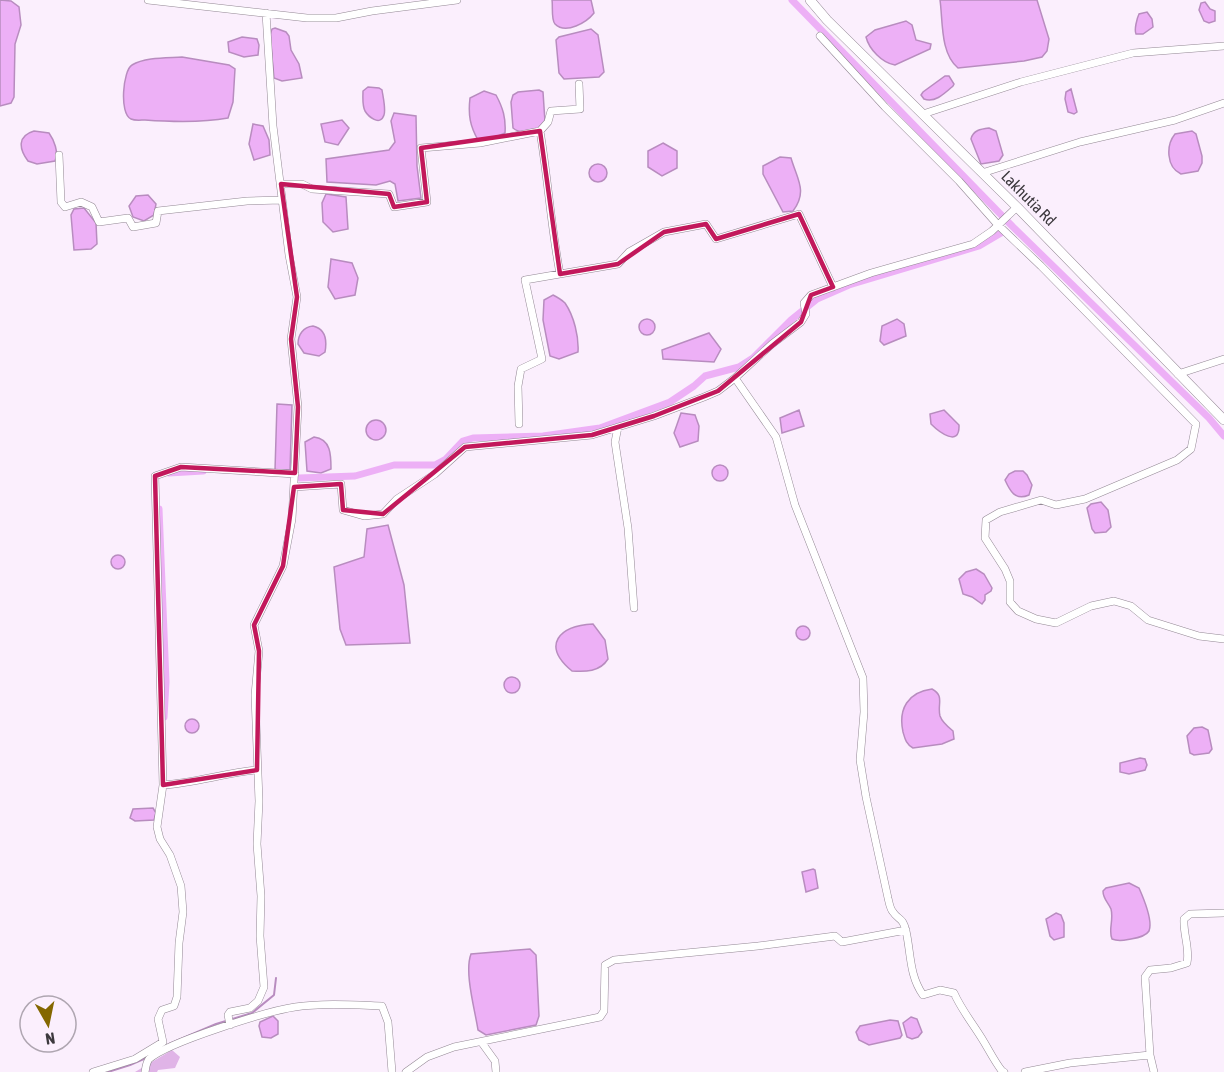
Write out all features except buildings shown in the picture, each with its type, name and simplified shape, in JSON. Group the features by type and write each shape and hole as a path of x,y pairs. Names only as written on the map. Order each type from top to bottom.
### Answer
{"street":[{"path":"148,0 307,18 336,18 457,0"},
{"name":"Lakhutia Rd","path":"810,0 827,20 1111,302 1224,420"},
{"path":"230,1025 228,1015 230,1012 250,1008 258,1001 264,987 257,844 255,695 259,651 254,625 283,566 292,519 298,406 291,339 297,297 289,255 273,126 266,13"},
{"path":"820,36 998,225 1196,424 1191,449 1178,460 1085,499 1056,505 1041,500 1000,512 986,520 985,538 1010,581 1010,602 1018,611 1036,619 1056,623 1091,606 1114,601 1131,606 1148,620 1199,636 1224,639"},
{"path":"923,114 1021,82 1133,53 1224,46"},
{"path":"280,184 302,184 312,189 389,194 394,207 427,202 421,148 480,143 540,131 548,122 551,111 580,109 579,84"},
{"path":"982,173 1080,142 1175,120 1224,103"},
{"path":"540,131 560,274"},
{"path":"59,155 61,202 65,207 81,202 92,207 99,222 128,218 133,227 156,223 158,211 247,201 282,200"},
{"path":"294,487 341,484 343,510 364,516 383,514 397,499 435,474 465,447 490,443 527,443 592,435 704,397 718,391 735,378 772,344 801,322 806,314 804,303 811,295 871,273 973,244 992,231 1017,207"},
{"path":"519,424 518,386 521,369 542,359 525,280 618,264 629,252 664,232 706,224 716,239 799,214 833,287"},
{"path":"1178,374 1224,359"},
{"path":"735,378 776,437 795,505 863,678 864,712 860,760 866,797 888,898 893,912 901,918 906,930 908,957 918,989 922,995 940,990 954,993 961,1009 1004,1072"},
{"path":"618,428 615,442 628,528 634,608"},
{"path":"93,1072 135,1059 163,1042 158,1019 162,1010 174,1006 177,997 178,943 183,912 181,886 157,827 163,785 155,476 181,467 295,474"},
{"path":"163,785 200,781 233,772 257,770"},
{"path":"1154,1072 1150,1055 1145,977 1150,970 1171,968 1187,963 1189,954 1184,919 1190,914 1224,914"},
{"path":"406,1072 427,1057 454,1047 600,1017 604,1011 606,964 614,960 835,936 842,942 906,930"},
{"path":"145,1072 150,1059 164,1050 230,1025 295,1007 382,1006 388,1022 392,1072"},
{"path":"482,1043 495,1061 496,1072"},
{"path":"1025,1072 1070,1063 1150,1055"}],"highlighted area":[{"path":"540,131 560,274 618,264 664,232 706,224 716,239 799,214 833,287 811,295 801,322 718,391 654,416 592,435 465,447 383,514 343,510 341,484 294,487 283,566 254,625 259,651 257,770 163,785 155,476 181,467 295,473 298,407 291,339 297,297 281,184 389,194 394,207 427,202 421,148"}],"shaded area":[{"path":"0,0 11,1 19,7 21,25 15,44 14,97 11,103 0,106"},
{"path":"552,0 591,0 594,13 576,26 560,27 553,19"},
{"path":"940,0 1037,0 1049,39 1047,51 1042,57 1024,61 958,68 952,62 945,45"},
{"path":"1205,2 1210,9 1215,11 1215,21 1209,23 1204,21 1199,10 1201,3"},
{"path":"1147,12 1152,19 1153,27 1143,34 1136,34 1139,14"},
{"path":"906,21 912,25 916,40 931,44 930,49 895,65 890,64 877,55 866,37 875,30"},
{"path":"272,29 286,32 289,36 291,50 299,64 302,78 282,81 274,78 270,35"},
{"path":"591,29 598,35 604,72 599,77 564,79 559,73 556,40 559,37"},
{"path":"242,37 257,39 258,55 244,57 229,52 228,42"},
{"path":"182,57 229,65 235,69 233,102 228,118 187,122 131,119 125,109 124,92 126,75 132,65 156,58"},
{"path":"945,76 949,76 953,86 936,99 924,99 921,95 923,92"},
{"path":"368,87 382,90 385,112 380,120 371,118 364,109 363,91"},
{"path":"1071,89 1077,112 1074,114 1068,112 1065,99 1066,92"},
{"path":"539,90 543,92 545,122 540,129 526,132 516,130 513,128 511,102 513,95 518,92"},
{"path":"484,91 496,95 502,109 505,133 491,139 478,140 470,120 470,98"},
{"path":"394,113 416,116 417,166 421,198 398,201 395,184 390,181 376,185 327,182 326,159 389,150 395,142 391,121"},
{"path":"342,120 349,128 338,145 325,142 321,124"},
{"path":"253,124 263,126 269,140 270,155 254,160 249,144"},
{"path":"989,128 996,131 1003,155 999,161 981,164 971,139 975,132"},
{"path":"34,131 49,133 55,146 55,161 37,164 28,161 21,148 21,143 28,133"},
{"path":"1192,131 1196,134 1202,163 1198,171 1181,174 1176,171 1170,161 1170,144 1175,134"},
{"path":"663,143 677,151 677,168 662,176 648,167 648,151"},
{"path":"780,157 791,158 800,185 800,197 793,211 783,212 763,174 763,166"},
{"path":"598,164 604,167 607,173 604,179 598,182 592,179 589,173 592,167"},
{"path":"326,194 346,197 348,229 333,232 323,222 322,203"},
{"path":"148,195 156,204 154,215 144,221 133,217 129,206 136,196"},
{"path":"84,208 96,223 97,244 91,249 74,250 71,215 74,209"},
{"path":"331,259 352,263 358,278 355,295 335,299 328,287"},
{"path":"553,295 564,302 568,308 578,340 578,352 559,359 550,356 543,320 544,300"},
{"path":"647,319 655,327 647,335 639,327"},
{"path":"897,319 904,324 906,336 884,345 880,341 882,326"},
{"path":"313,326 321,330 326,340 325,352 319,356 304,353 298,344 302,332"},
{"path":"709,333 721,349 714,362 663,359 662,350"},
{"path":"277,404 292,405 290,470 275,470"},
{"path":"799,410 804,426 782,433 780,418"},
{"path":"944,410 959,425 956,436 948,436 931,424 930,414"},
{"path":"681,413 695,415 699,426 698,441 680,447 674,433"},
{"path":"376,420 383,423 386,430 383,437 376,440 369,437 366,430 369,423"},
{"path":"314,437 320,438 327,444 330,453 331,469 321,473 307,471 305,442"},
{"path":"720,465 726,467 728,473 726,479 720,481 714,479 712,473 714,467"},
{"path":"1015,471 1023,471 1027,475 1032,485 1029,495 1017,496 1009,488 1005,480"},
{"path":"1101,502 1108,510 1111,527 1106,532 1095,533 1087,508 1091,504"},
{"path":"388,525 404,585 410,643 346,645 340,629 334,567 364,557 367,529"},
{"path":"118,555 123,557 125,562 123,567 118,569 113,567 111,562 113,557"},
{"path":"976,569 984,574 992,588 985,595 982,604 963,594 959,579 966,572"},
{"path":"593,624 605,640 608,659 597,669 572,671 557,653 558,638 571,629"},
{"path":"803,626 808,628 810,633 808,638 803,640 798,638 796,633 798,628"},
{"path":"512,677 520,685 512,693 504,685"},
{"path":"932,689 938,694 941,718 953,731 954,739 942,744 913,748 907,743 903,732 904,709 911,698"},
{"path":"189,719 195,719 199,726 195,733 189,733 185,729 185,723"},
{"path":"1202,727 1208,730 1212,749 1209,753 1194,755 1190,753 1187,736 1194,728"},
{"path":"1145,759 1147,765 1145,770 1129,774 1120,772 1120,763"},
{"path":"153,808 156,813 154,820 135,821 130,818 133,809"},
{"path":"813,869 818,888 806,892 802,872"},
{"path":"1129,883 1139,888 1141,892 1149,915 1150,927 1148,933 1136,938 1115,940 1111,936 1111,909 1103,891 1106,888"},
{"path":"1056,913 1061,915 1064,923 1064,937 1054,940 1050,936 1046,919"},
{"path":"530,949 536,955 539,1016 536,1025 486,1035 478,1030 469,981 471,954"},
{"path":"273,1016 278,1021 278,1034 271,1038 262,1037 260,1022"},
{"path":"911,1017 917,1019 922,1032 918,1037 912,1039 907,1037 903,1023"},
{"path":"890,1020 898,1021 902,1035 900,1038 869,1045 859,1040 856,1032 860,1026"},
{"path":"172,1050 180,1057 175,1068 157,1072 135,1072"}],"waterway":[{"path":"792,0 1013,227 1209,418 1224,436"},
{"path":"299,478 355,476 394,465 435,465 446,459 463,441 473,438 543,436 600,428 670,402 705,376 739,367 753,358 791,320 817,299 849,285 979,246 1001,233"},
{"path":"169,473 203,471"},
{"path":"159,509 166,682 164,717"},
{"path":"169,1044 216,1024 252,1013 274,995 276,978"},
{"path":"108,1072 146,1058"}]}
